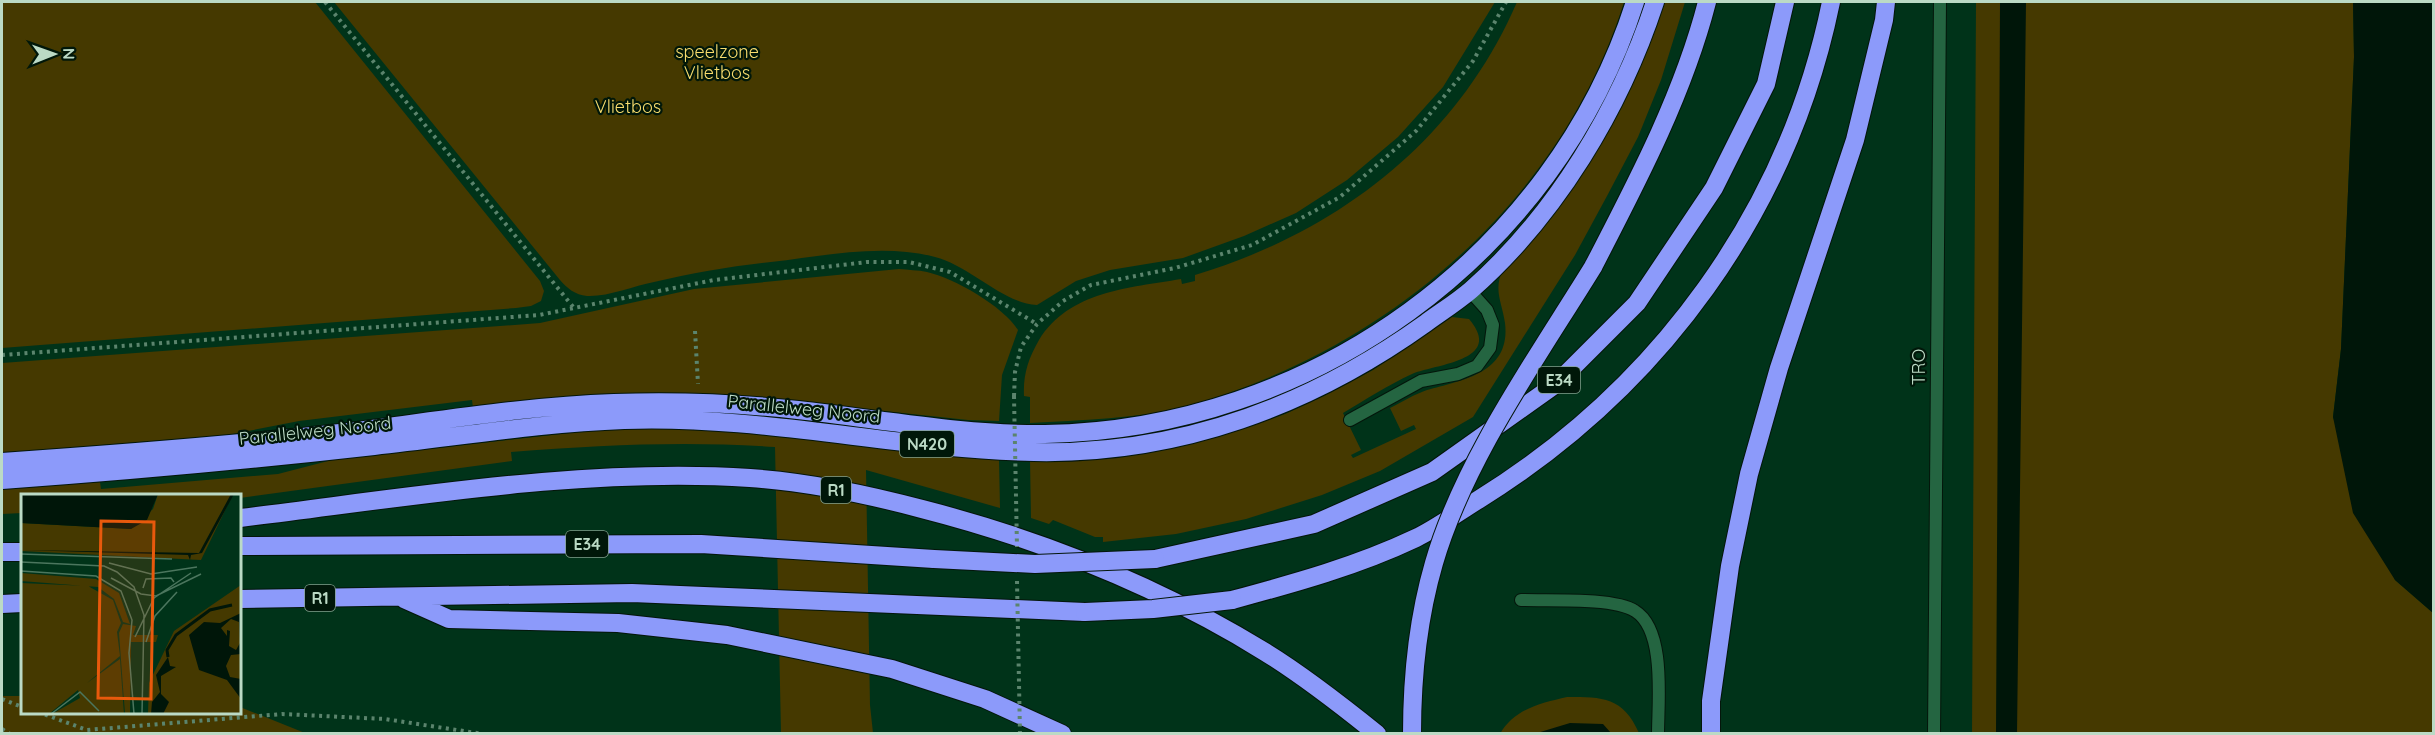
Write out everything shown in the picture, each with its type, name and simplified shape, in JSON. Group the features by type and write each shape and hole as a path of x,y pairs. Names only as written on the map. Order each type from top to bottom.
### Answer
{"highway":[{"name":"Parallelweg Noord","path":"2,462 285,439 513,411 612,403 695,402 774,408 970,431 1042,434 1098,432 1187,417 1256,394 1325,363 1383,330 1436,292 1476,259 1517,215 1563,153 1603,82 1635,2"},
{"name":"Parallelweg Noord","path":"2,480 158,468 623,420 720,421 971,449 1036,452 1077,451 1168,440 1227,426 1292,402 1382,354 1470,291 1517,243 1559,190 1599,130 1630,69 1654,2"},
{"path":"1412,734 1412,674 1434,563 1471,470 1593,267 1649,160 1698,38 1707,2"},
{"name":"E34","path":"242,546 701,544 1035,564 1155,559 1324,520 1432,472 1556,384 1637,303 1714,188 1766,84 1785,2"},
{"name":"E34","path":"400,597 633,592 1085,612 1153,609 1232,600 1323,576 1417,538 1529,469 1603,407 1679,324 1740,240 1787,148 1821,50 1831,2"},
{"path":"1711,734 1711,701 1730,566 1749,474 1779,368 1855,140 1884,20 1886,2"},
{"name":"R1","path":"242,518 505,487 594,480 706,476 751,478 818,486 977,523 1050,547 1128,579 1198,612 1268,653 1377,734"},
{"path":"2,552 21,552"},
{"path":"400,597 449,619 618,623 727,635 870,664 985,699 1062,734"},
{"name":"R1","path":"242,599 400,597"},
{"path":"2,604 21,603"}],"lane":[{"name":"TRO","path":"1934,734 1940,2"},
{"path":"1350,420 1421,381 1458,374 1477,366 1490,348 1493,325 1487,310 1470,291"},
{"path":"1521,600 1615,603 1635,610 1652,632 1658,663 1658,734"}],"path":[{"path":"325,2 574,308"},
{"path":"1014,396 1015,372 1021,347 1037,324 1063,301 1091,285 1175,268 1252,245 1340,197 1416,131 1473,61 1506,2"},
{"path":"2,355 527,316 681,285 867,262 909,262 950,272 1037,324"},
{"path":"695,331 698,389"},
{"path":"2,699 21,707"},
{"path":"43,714 87,730 282,714 385,719 483,734"},
{"path":"2,729 10,734"}],"green space":[{"path":"2,2 315,2 540,281 544,291 541,301 531,306 516,308 2,348"},
{"path":"334,2 1495,2 1443,87 1398,137 1347,180 1296,213 1244,236 1183,258 1110,270 1076,281 1037,305 1025,303 999,292 961,268 935,257 894,251 853,252 712,270 603,295 579,294 560,280"},
{"path":"1517,2 1624,2 1596,74 1558,141 1511,203 1457,258 1396,306 1331,348 1260,381 1187,406 1150,414 1030,423 1030,397 1024,396 1025,374 1029,361 1039,340 1067,311 1102,294 1121,289 1181,279 1182,284 1195,281 1195,275 1247,257 1297,234 1344,206 1387,174 1426,138 1461,97 1492,52"},
{"path":"1664,2 1685,2 1661,80 1638,137 1575,255 1473,417 1380,471 1322,495 1246,519 1176,534 1103,542 1103,537 1095,537 1053,520 1049,524 1031,518 1030,460 1101,459 1221,436 1285,414 1324,396 1373,370 1452,317 1469,319 1478,333 1479,344 1473,352 1450,363 1412,374 1343,413 1361,450 1351,455 1353,458 1416,429 1414,425 1401,431 1390,408 1422,392 1482,372 1500,353 1505,340 1505,323 1498,290 1503,269 1570,189 1600,146 1636,75"},
{"path":"1976,2 2353,2 2354,57 2341,349 2333,417 2395,580 2433,613 2433,733 1972,734"},
{"path":"899,269 927,272 950,280 977,294 1001,312 1018,330 1002,375 999,421 865,409 866,445 999,459 1000,508 866,470 870,705 873,733 781,733 775,447 708,444 643,445 511,452 512,461 242,498 242,494 21,494 21,513 2,514 2,489 100,482 101,489 278,474 332,460 587,431 654,428 775,431 774,399 699,394 624,395 473,408 472,400 299,421 228,435 2,453 2,363 540,323 694,289"},
{"path":"2,696 21,696 21,714 242,714 242,708 305,733 2,733"},
{"path":"1567,697 1601,699 1619,706 1633,721 1639,733 1500,734 1506,725 1529,708"}],"shaded area":[{"path":"2000,2 2026,2 2017,734 1996,733"},
{"path":"2353,2 2433,2 2433,613 2395,580 2353,513 2333,417 2341,349 2354,57"},
{"path":"1570,723 1603,724 1611,733 1537,733"}],"park label":[{"name":"speelzone Vlietbos","path":"717,62"},
{"name":"Vlietbos","path":"628,107"}]}
